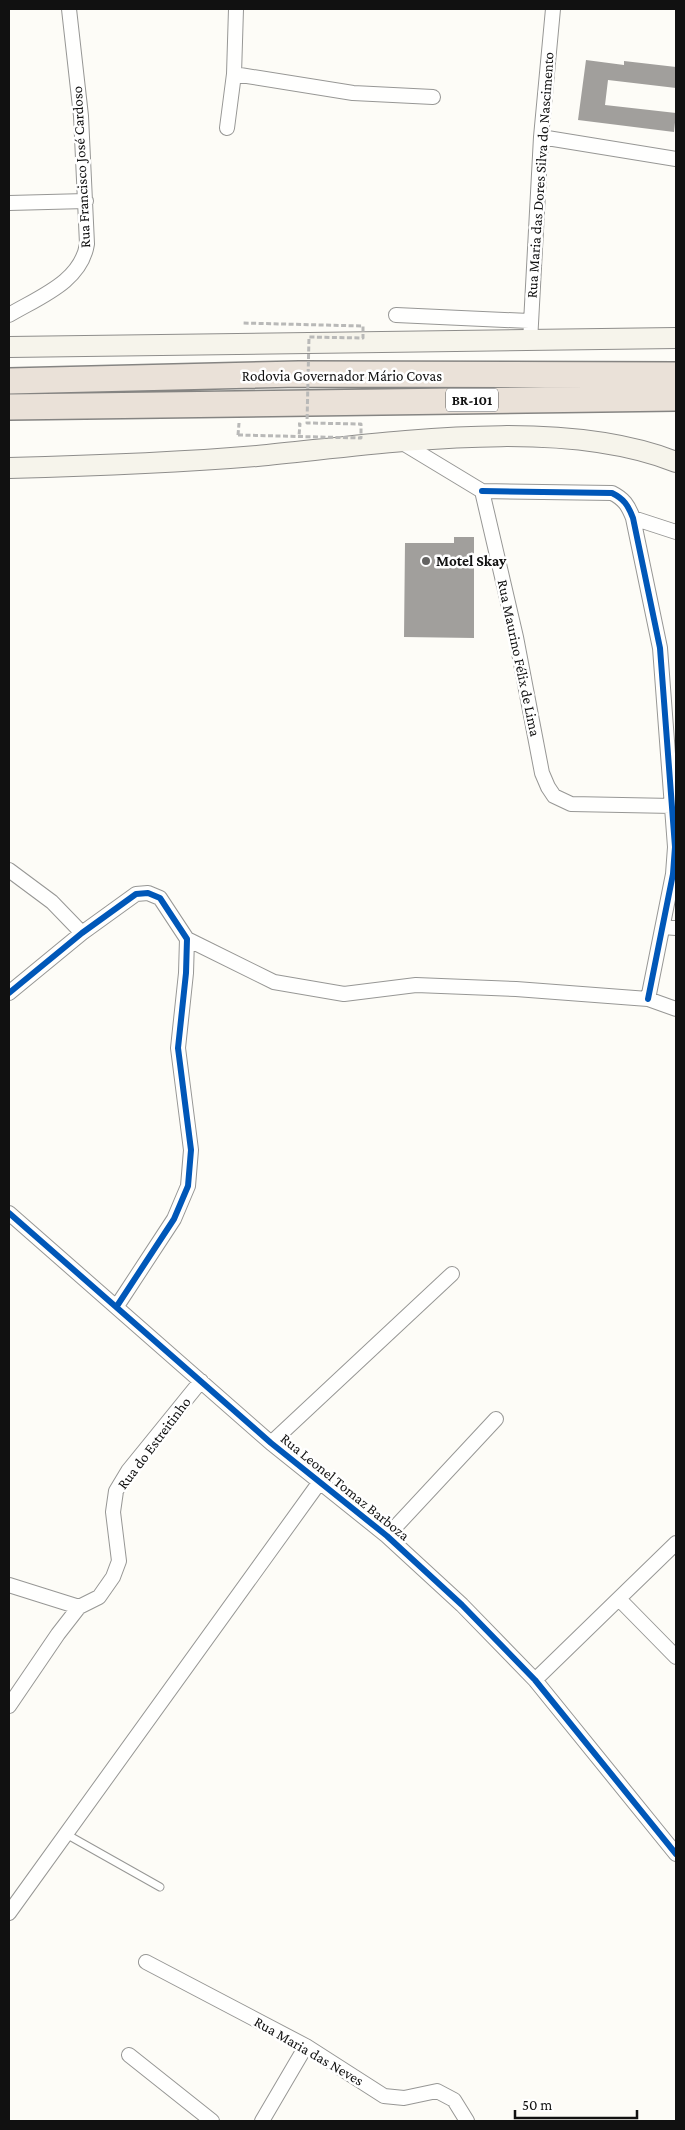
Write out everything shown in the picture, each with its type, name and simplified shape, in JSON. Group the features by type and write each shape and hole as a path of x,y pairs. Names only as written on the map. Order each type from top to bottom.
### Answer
{"highway":[{"name":"Rodovia Governador Mário Covas","path":"9,381 299,374 676,376"},
{"name":"Rodovia Governador Mário Covas","path":"9,407 676,398"},
{"path":"626,399 676,404"}],"main road":[{"path":"9,347 530,342 676,338"},
{"path":"9,468 154,463 401,442 503,437 554,438 635,449 676,462"}],"street":[{"name":"Rua Francisco José Cardoso","path":"9,315 67,280 78,270 85,258 87,244 86,201 81,116 69,9"},
{"path":"227,128 234,74 236,9"},
{"name":"Rua Maria das Dores Silva do Nascimento","path":"530,342 541,138 553,9"},
{"path":"234,74 353,93 433,97"},
{"path":"541,138 676,159"},
{"path":"9,202 86,201"},
{"path":"396,314 530,321"},
{"path":"401,442 482,491 612,493 621,498 628,506 660,648 675,847 670,928 648,999"},
{"name":"Rua Maurino Félix de Lima","path":"482,491 516,637 542,773 548,787 554,796 572,804 673,806"},
{"path":"632,518 676,532"},
{"path":"9,870 52,902 82,934"},
{"path":"9,993 82,934 136,894 142,893 155,895 160,898 187,939 274,982 344,994 416,985 516,989 648,999 676,1009"},
{"path":"116,1306 174,1219 188,1186 191,1150 178,1048 186,973 187,939"},
{"name":"Rua Leonel Tomaz Barboza","path":"9,1213 271,1443 386,1536 462,1605 535,1680 676,1854"},
{"path":"271,1443 452,1274"},
{"name":"Rua do Estreitinho","path":"9,1705 78,1607 103,1594 117,1569 119,1553 113,1512 116,1491 121,1481 201,1381"},
{"path":"386,1536 496,1420"},
{"path":"9,1913 319,1482"},
{"path":"535,1680 676,1543"},
{"path":"9,1585 78,1607"},
{"path":"619,1599 676,1657"},
{"name":"Rua Maria das Neves","path":"146,1962 306,2046 384,2096 404,2098 436,2091 454,2100 467,2121"},
{"path":"262,2121 306,2046"},
{"path":"129,2055 212,2121"}],"lane":[{"path":"66,1834 160,1887"}],"path":[{"path":"238,435 360,438 361,424 307,423 308,366 309,337 363,338 363,326 243,323"}],"building":[{"path":"586,60 624,65 624,61 676,67 676,88 608,80 605,105 676,113 674,132 578,120"},
{"path":"454,537 474,537 474,638 404,637 405,543 454,543"}],"cycle path":[{"path":"482,491 612,493 625,503 633,518 660,648 675,847 673,874 648,999"},
{"path":"9,993 82,933 136,894 148,893 160,898 187,939 186,973 178,1048 191,1150 188,1186 174,1219 117,1306"},
{"path":"9,1213 271,1443 387,1536 462,1605 535,1680 676,1854"}],"place":[{"name":"Motel Skay","path":"426,561"}]}
